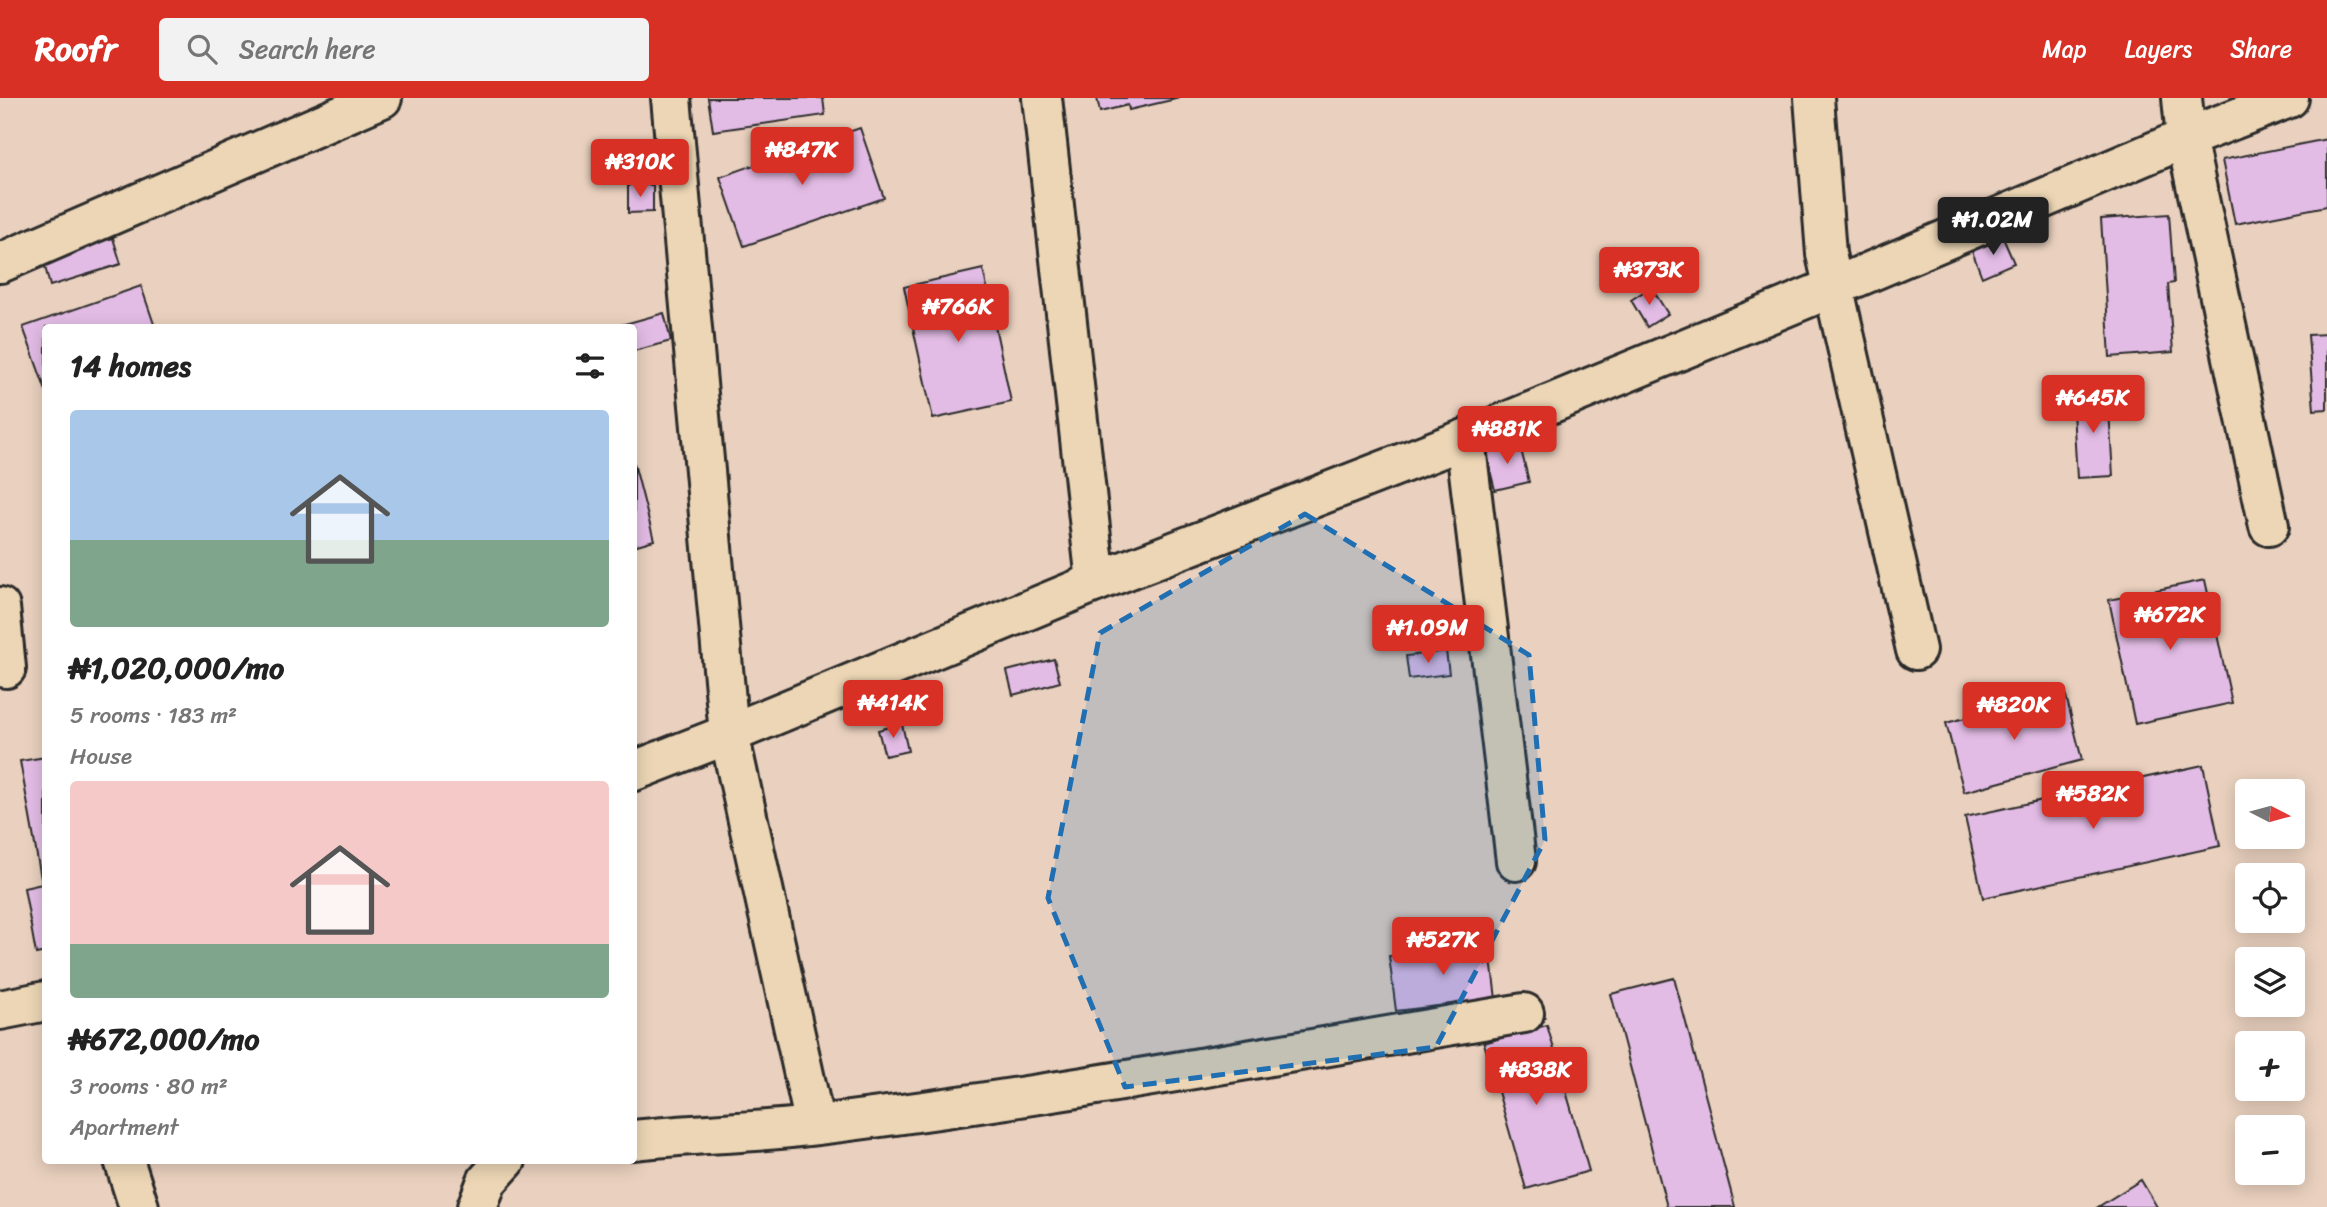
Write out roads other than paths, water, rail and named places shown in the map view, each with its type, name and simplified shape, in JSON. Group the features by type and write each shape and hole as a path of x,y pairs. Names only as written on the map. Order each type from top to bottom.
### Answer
{"street":[{"path":"0,263 382,98"},
{"path":"671,98 729,734 816,1125"},
{"path":"1042,98 1096,582"},
{"path":"1814,98 1826,254 1916,650"},
{"path":"2182,98 2186,138 2269,526"},
{"path":"637,770 1096,582 1465,439 1834,288 2186,138 2289,98"},
{"path":"1465,439 1516,861"},
{"path":"0,607 6,668"},
{"path":"0,1010 42,1002"},
{"path":"637,1140 816,1125 1103,1083 1524,1013"},
{"path":"125,1164 139,1207"},
{"path":"477,1207 487,1181 500,1164"}]}
